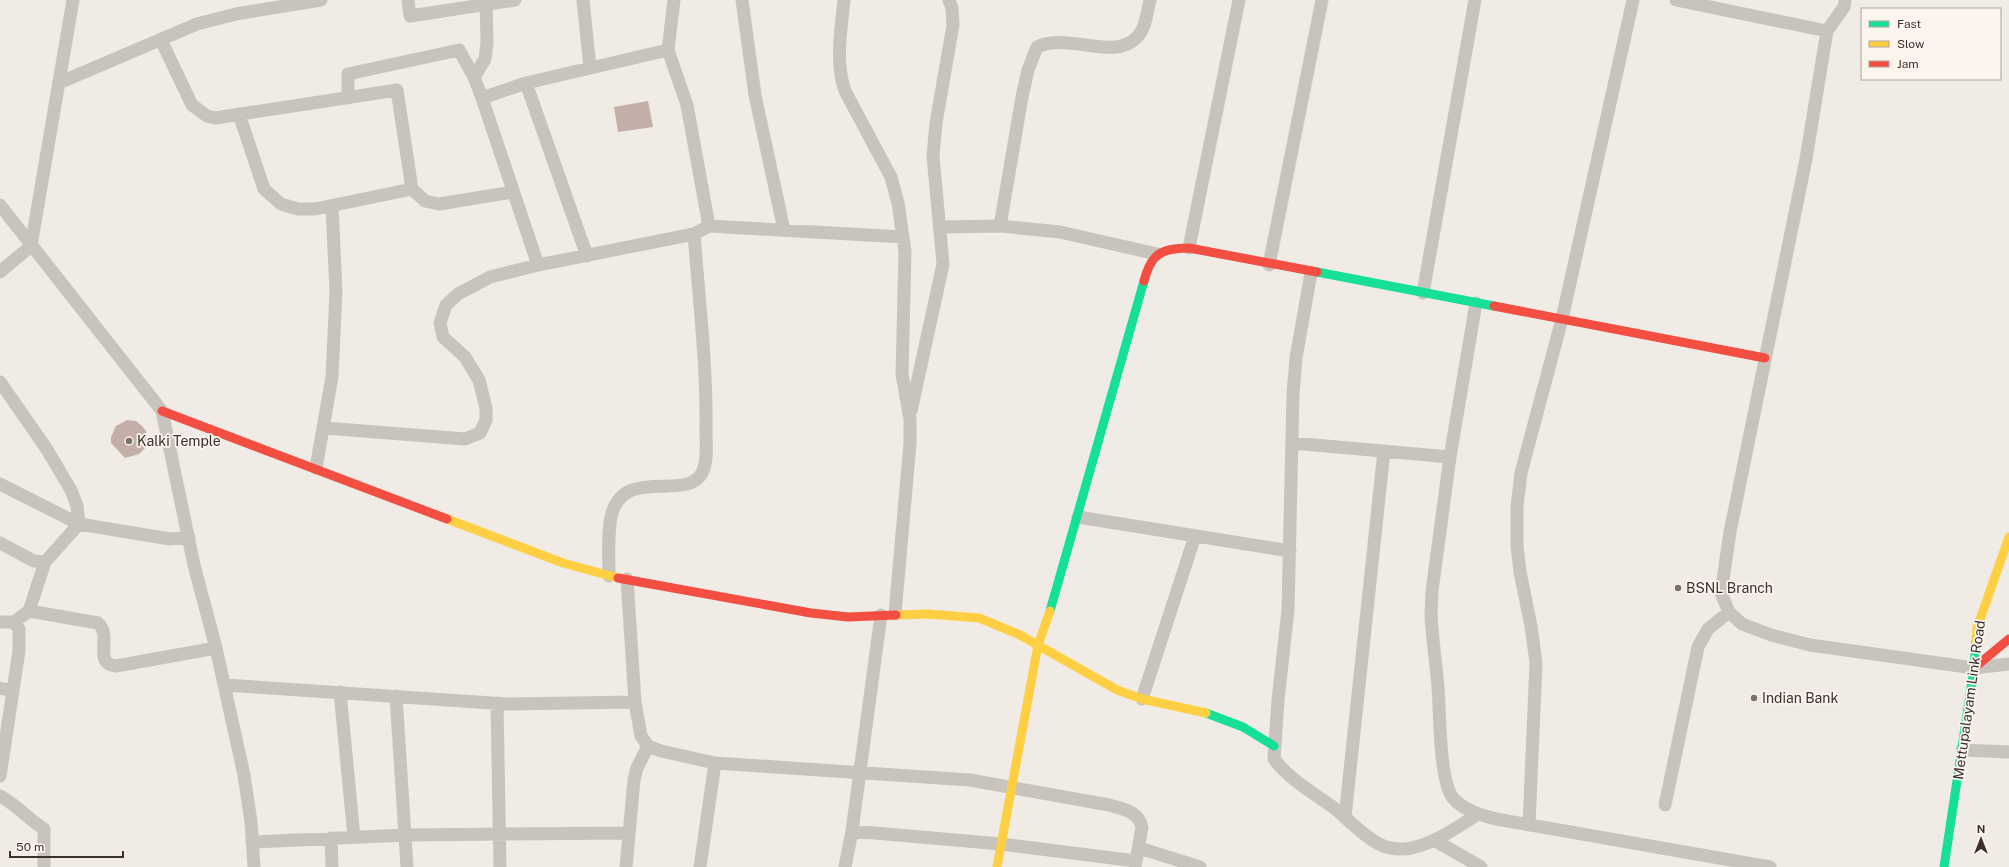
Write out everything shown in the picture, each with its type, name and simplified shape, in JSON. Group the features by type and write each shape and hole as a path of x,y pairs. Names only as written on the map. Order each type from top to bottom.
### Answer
{"street":[{"path":"0,272 31,246 61,82 73,0"},
{"path":"61,82 197,24 236,14 321,0"},
{"path":"408,0 410,16 487,2 515,0"},
{"path":"583,0 590,68"},
{"path":"674,0 668,50 687,105 709,226"},
{"path":"742,0 754,95 784,230"},
{"path":"844,0 839,60 841,80 845,91 891,177 898,203 903,237 905,266 902,374 910,419 910,443 895,614"},
{"path":"910,419 932,315 940,286 943,264 941,227 934,183 933,156 936,123 953,25 952,8 949,0"},
{"path":"1000,226 1022,97 1028,70 1037,47 1047,42 1058,41 1103,48 1119,47 1128,44 1137,37 1143,27 1150,0"},
{"path":"1189,248 1240,0"},
{"path":"1269,265 1322,0"},
{"path":"1423,293 1474,0"},
{"path":"1529,825 1536,664 1531,626 1519,566 1517,546 1517,506 1521,473 1562,319 1633,0"},
{"path":"1680,0 1827,31"},
{"path":"1845,0 1844,7 1827,31 1806,159 1727,550 1721,593 1729,612 1742,624 1771,635 1810,645 1974,668 2009,664"},
{"path":"474,78 484,59 487,43 487,2"},
{"path":"160,40 192,105 207,116 215,118 397,90 412,188 425,200 439,204 513,192"},
{"path":"348,98 348,74 459,50 474,78 482,98 538,265"},
{"path":"482,98 526,84 668,50"},
{"path":"526,84 587,256"},
{"path":"238,114 264,189 271,197 281,204 298,209 315,209 412,188"},
{"path":"0,205 162,411 194,565 225,685 244,776 254,867"},
{"path":"316,468 325,428 332,377 336,291 332,206"},
{"path":"325,428 465,439 480,433 486,420 486,408 479,380 465,357 443,337 440,323 446,305 458,294 490,278 538,265 694,234 709,226 903,237"},
{"path":"941,227 1000,226 1060,232 1156,254"},
{"path":"609,576 612,513 622,495 637,487 680,485 696,480 702,472 706,455 706,399 694,234"},
{"path":"997,867 1038,645 1056,595 1148,266 1156,254 1170,248 1189,248 1269,265 1765,358"},
{"path":"1311,273 1296,358 1293,394 1288,610 1274,746 1274,759 1281,768 1370,838 1387,847 1403,848 1423,844 1457,828 1478,814"},
{"path":"1476,303 1450,457 1432,591 1432,631 1443,762 1448,788 1452,797 1463,806 1478,814 1529,825 1770,867"},
{"path":"0,382 46,448 67,483 77,506 79,524 45,562 29,611 14,622 0,622"},
{"path":"162,411 316,468 563,563 609,576 811,613 848,617 895,614 954,615 979,618 1020,635 1117,690 1142,699 1205,713 1243,727 1274,746"},
{"path":"1292,443 1450,457"},
{"path":"1345,817 1384,451"},
{"path":"0,484 79,524 170,539 189,537"},
{"path":"1078,517 1290,551"},
{"path":"1142,699 1195,536"},
{"name":"Mettupalayam Link Road","path":"1944,867 1974,668 1977,628 2009,537"},
{"path":"0,543 34,561 45,562"},
{"path":"627,580 635,702 640,736 648,746 661,751 715,763 860,774 970,780 1091,800 1129,811 1136,815 1140,820 1142,827 1135,864 1001,844 852,831"},
{"path":"29,611 98,623 105,632 104,656 105,661 110,665 116,666 216,648"},
{"path":"1665,805 1698,647 1708,629 1729,612"},
{"path":"845,867 852,831 881,615"},
{"path":"0,776 20,636 19,629 14,622"},
{"path":"1974,668 2009,639"},
{"path":"225,685 497,703 635,702"},
{"path":"0,688 13,691"},
{"path":"340,692 354,837"},
{"path":"396,696 407,867"},
{"path":"497,703 500,867"},
{"path":"626,867 634,780 637,768 648,746"},
{"path":"1962,750 2009,752"},
{"path":"700,867 715,763"},
{"path":"0,796 16,805 30,820 44,829 44,867"},
{"path":"252,842 405,835 628,833"},
{"path":"331,838 332,867"},
{"path":"1434,840 1480,867"},
{"path":"1139,848 1200,867"}],"building":[{"path":"648,101 653,127 618,132 614,107"},
{"name":"Kalki Temple","path":"127,420 136,421 142,426 146,431 148,445 139,454 125,458 111,443 111,437 116,426"}],"traffic: fast":[{"path":"1317,272 1494,306"},
{"path":"1050,611 1144,281"},
{"path":"1944,867 1974,668 1976,641"},
{"path":"1206,713 1243,727 1274,746"}],"traffic: slow":[{"path":"447,519 563,563 618,578"},
{"path":"1976,641 1977,628 2009,537"},
{"path":"997,867 1038,645 1050,611"},
{"path":"896,615 928,614 979,618 1020,635 1117,690 1142,699 1206,713"}],"traffic: jam":[{"path":"1144,281 1150,264 1159,254 1164,251 1179,248 1189,248 1317,272"},
{"path":"1494,306 1765,358"},
{"path":"162,411 447,519"},
{"path":"618,578 811,613 848,617 896,615"},
{"path":"1974,668 2009,639"}],"place":[{"name":"Kalki Temple","path":"129,441"},
{"name":"BSNL Branch","path":"1678,588"},
{"name":"Indian Bank","path":"1754,698"}]}
